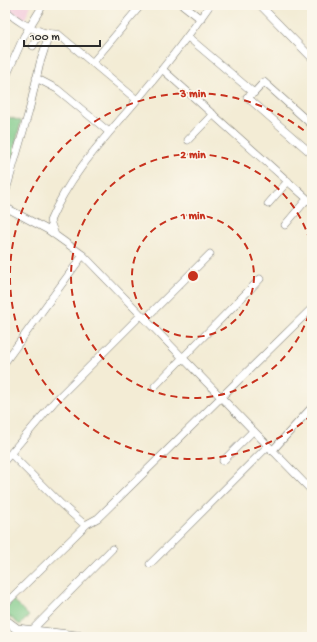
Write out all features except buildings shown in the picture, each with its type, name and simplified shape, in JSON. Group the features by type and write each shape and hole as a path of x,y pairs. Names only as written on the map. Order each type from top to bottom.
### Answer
{"main road":[{"path":"5,620 17,629 28,634 85,637"}],"street":[{"path":"5,79 24,36 31,27 43,5"},
{"path":"93,62 141,5"},
{"path":"183,5 200,19"},
{"path":"55,235 50,221 60,198 88,156 137,100 188,37 210,5"},
{"path":"260,5 312,58"},
{"path":"5,9 10,15 31,27 49,35 58,34 137,100"},
{"path":"33,46 40,31"},
{"path":"5,194 49,35"},
{"path":"188,37 254,93"},
{"path":"162,69 310,201 285,225"},
{"path":"36,78 57,89 109,132"},
{"path":"312,125 264,82 254,93 247,97 312,154"},
{"path":"188,140 213,114"},
{"path":"268,204 288,181"},
{"path":"5,207 55,235 83,255 312,491"},
{"path":"5,460 55,401 210,254"},
{"path":"5,362 83,255"},
{"path":"155,386 260,279"},
{"path":"5,604 85,525 98,518 312,308"},
{"path":"150,564 312,407"},
{"path":"223,461 253,431"},
{"path":"11,454 61,504 85,525"},
{"path":"28,634 112,549"}],"shaded area":[{"path":"6,5 31,5 25,19 11,12"}],"green space":[{"path":"5,116 21,121 6,185 5,139 7,133 5,131"},
{"path":"13,600 29,616 20,625 5,613 5,608"}]}
